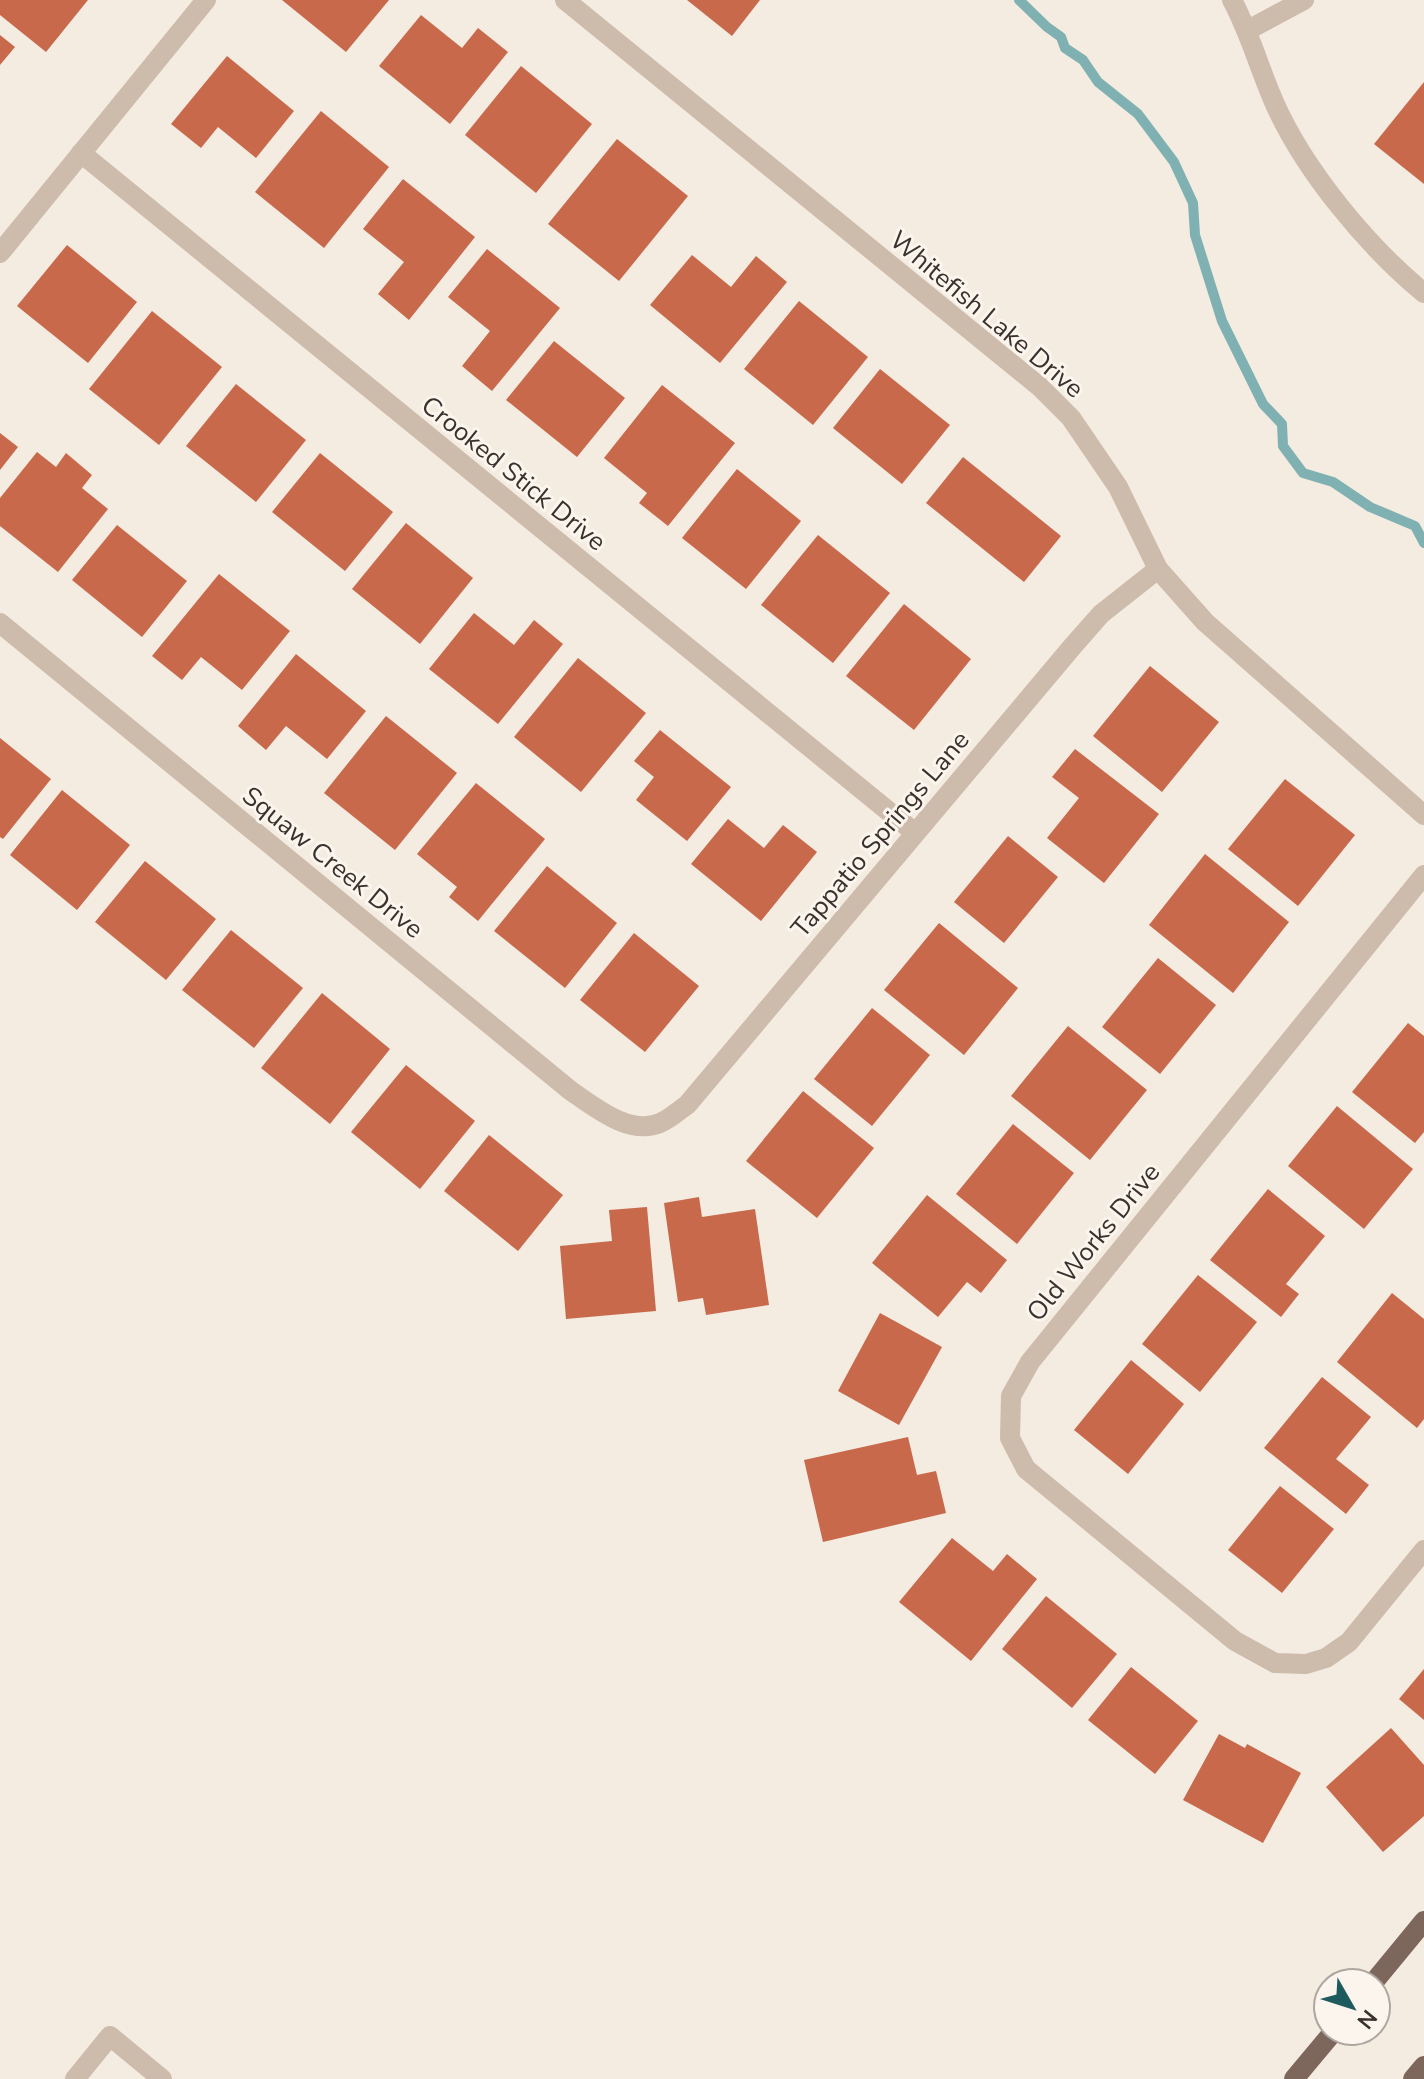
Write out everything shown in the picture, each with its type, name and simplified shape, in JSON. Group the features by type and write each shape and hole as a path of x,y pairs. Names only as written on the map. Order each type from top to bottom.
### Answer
{"main road":[{"path":"1386,1967 1424,1921"},
{"path":"1294,2079 1321,2047"},
{"path":"1413,2079 1424,2066"}],"street":[{"path":"0,253 206,0"},
{"name":"Whitefish Lake Drive","path":"565,0 1040,387 1071,418 1118,487 1158,569 1205,622 1424,815"},
{"path":"1232,0 1248,30 1275,103 1321,183 1402,275 1424,293"},
{"path":"1248,30 1304,0"},
{"name":"Crooked Stick Drive","path":"81,153 914,832"},
{"name":"Tappatio Springs Lane","path":"641,1127 664,1122 687,1105 914,832 1101,614 1158,569"},
{"name":"Squaw Creek Drive","path":"0,623 571,1091 612,1119 641,1127"},
{"name":"Old Works Drive","path":"1424,875 1030,1362 1011,1396 1010,1438 1026,1469 1235,1641 1275,1663 1306,1664 1326,1658 1349,1642 1424,1550"},
{"path":"75,2079 110,2036 162,2079"}],"building":[{"path":"0,0 88,0 46,52 0,15"},
{"path":"282,0 389,0 346,52"},
{"path":"687,0 760,0 732,36"},
{"path":"421,15 462,48 478,28 508,52 450,124 379,66"},
{"path":"0,35 15,47 0,65"},
{"path":"227,56 294,111 256,158 218,127 201,148 171,124"},
{"path":"521,66 592,124 536,193 465,135"},
{"path":"1424,82 1424,184 1374,144"},
{"path":"321,111 389,167 324,248 255,192"},
{"path":"617,139 688,196 619,281 548,224"},
{"path":"403,179 475,237 409,320 378,294 404,262 363,229"},
{"path":"67,245 137,302 88,363 17,306"},
{"path":"487,249 560,308 492,391 462,366 490,331 448,297"},
{"path":"692,255 731,287 756,256 787,282 720,363 650,305"},
{"path":"799,301 868,357 813,425 744,369"},
{"path":"152,311 222,367 159,445 89,389"},
{"path":"554,341 625,398 577,457 506,400"},
{"path":"880,369 950,425 902,484 833,428"},
{"path":"236,384 306,440 256,502 186,446"},
{"path":"662,385 735,443 668,526 639,503 647,493 604,458"},
{"path":"0,433 18,447 0,470"},
{"path":"37,452 56,467 66,453 92,475 82,488 108,509 58,572 0,526 0,498"},
{"path":"320,453 393,512 345,571 272,512"},
{"path":"963,457 1061,536 1024,582 926,503"},
{"path":"737,469 801,521 746,589 682,538"},
{"path":"406,523 473,578 420,644 352,589"},
{"path":"117,525 187,581 142,637 72,580"},
{"path":"818,535 890,593 833,663 761,605"},
{"path":"219,574 290,631 242,690 201,657 182,680 152,656"},
{"path":"904,604 971,659 914,730 846,676"},
{"path":"474,613 514,645 534,620 563,644 498,724 429,669"},
{"path":"296,654 366,711 327,759 286,726 266,750 238,726"},
{"path":"578,658 646,713 581,792 514,737"},
{"path":"1150,666 1219,722 1162,792 1093,736"},
{"path":"386,716 457,773 395,850 324,793"},
{"path":"660,730 731,787 687,841 636,800 654,777 634,761"},
{"path":"0,738 51,779 3,839 0,837"},
{"path":"1075,749 1159,814 1104,883 1047,838 1079,798 1052,777"},
{"path":"1285,779 1355,835 1298,906 1228,849"},
{"path":"476,783 545,839 478,921 449,897 457,887 417,854"},
{"path":"62,790 130,845 77,910 10,855"},
{"path":"728,819 764,848 783,825 817,852 761,921 691,864"},
{"path":"1008,836 1058,877 1004,943 954,902"},
{"path":"1205,854 1289,922 1233,993 1149,925"},
{"path":"145,861 216,919 166,980 95,922"},
{"path":"547,866 617,923 565,988 494,931"},
{"path":"939,923 1018,988 964,1055 884,990"},
{"path":"231,930 303,988 254,1048 182,990"},
{"path":"634,933 699,986 645,1052 580,1000"},
{"path":"1158,958 1216,1005 1160,1074 1102,1027"},
{"path":"322,993 390,1049 330,1124 261,1068"},
{"path":"872,1008 930,1055 872,1126 814,1079"},
{"path":"1408,1023 1424,1036 1424,1132 1415,1143 1352,1092"},
{"path":"1068,1026 1147,1090 1090,1160 1011,1096"},
{"path":"406,1065 475,1121 420,1189 351,1132"},
{"path":"803,1091 874,1148 817,1218 746,1161"},
{"path":"1337,1106 1413,1169 1364,1229 1288,1166"},
{"path":"1013,1124 1074,1173 1017,1244 956,1194"},
{"path":"489,1135 563,1195 518,1251 444,1191"},
{"path":"1268,1189 1325,1236 1286,1284 1299,1294 1281,1317 1210,1260"},
{"path":"927,1195 1007,1260 981,1293 967,1282 938,1317 872,1263"},
{"path":"699,1197 702,1217 755,1209 769,1305 706,1315 703,1298 678,1302 664,1203"},
{"path":"647,1207 656,1311 566,1319 560,1246 612,1241 609,1210"},
{"path":"1198,1275 1257,1322 1200,1392 1142,1344"},
{"path":"1392,1293 1424,1319 1424,1419 1417,1428 1337,1362"},
{"path":"880,1313 942,1347 899,1425 838,1391"},
{"path":"1131,1360 1184,1404 1128,1474 1074,1430"},
{"path":"1322,1377 1371,1417 1336,1459 1369,1485 1346,1514 1264,1448"},
{"path":"908,1437 917,1475 936,1471 946,1513 823,1542 804,1460"},
{"path":"1280,1486 1334,1529 1282,1593 1228,1550"},
{"path":"952,1538 993,1571 1007,1554 1037,1579 971,1661 899,1602"},
{"path":"1046,1596 1117,1654 1072,1708 1002,1649"},
{"path":"1131,1667 1198,1721 1155,1774 1088,1720"},
{"path":"1424,1669 1424,1720 1399,1699"},
{"path":"1391,1728 1424,1765 1424,1816 1383,1852 1326,1787"},
{"path":"1219,1734 1245,1748 1247,1744 1301,1773 1263,1843 1183,1800"}],"waterway":[{"path":"1019,0 1061,37 1065,48 1083,60 1098,82 1138,114 1174,162 1193,203 1195,235 1222,321 1263,404 1282,424 1283,446 1303,473 1333,482 1370,507 1415,526 1424,543"}]}
